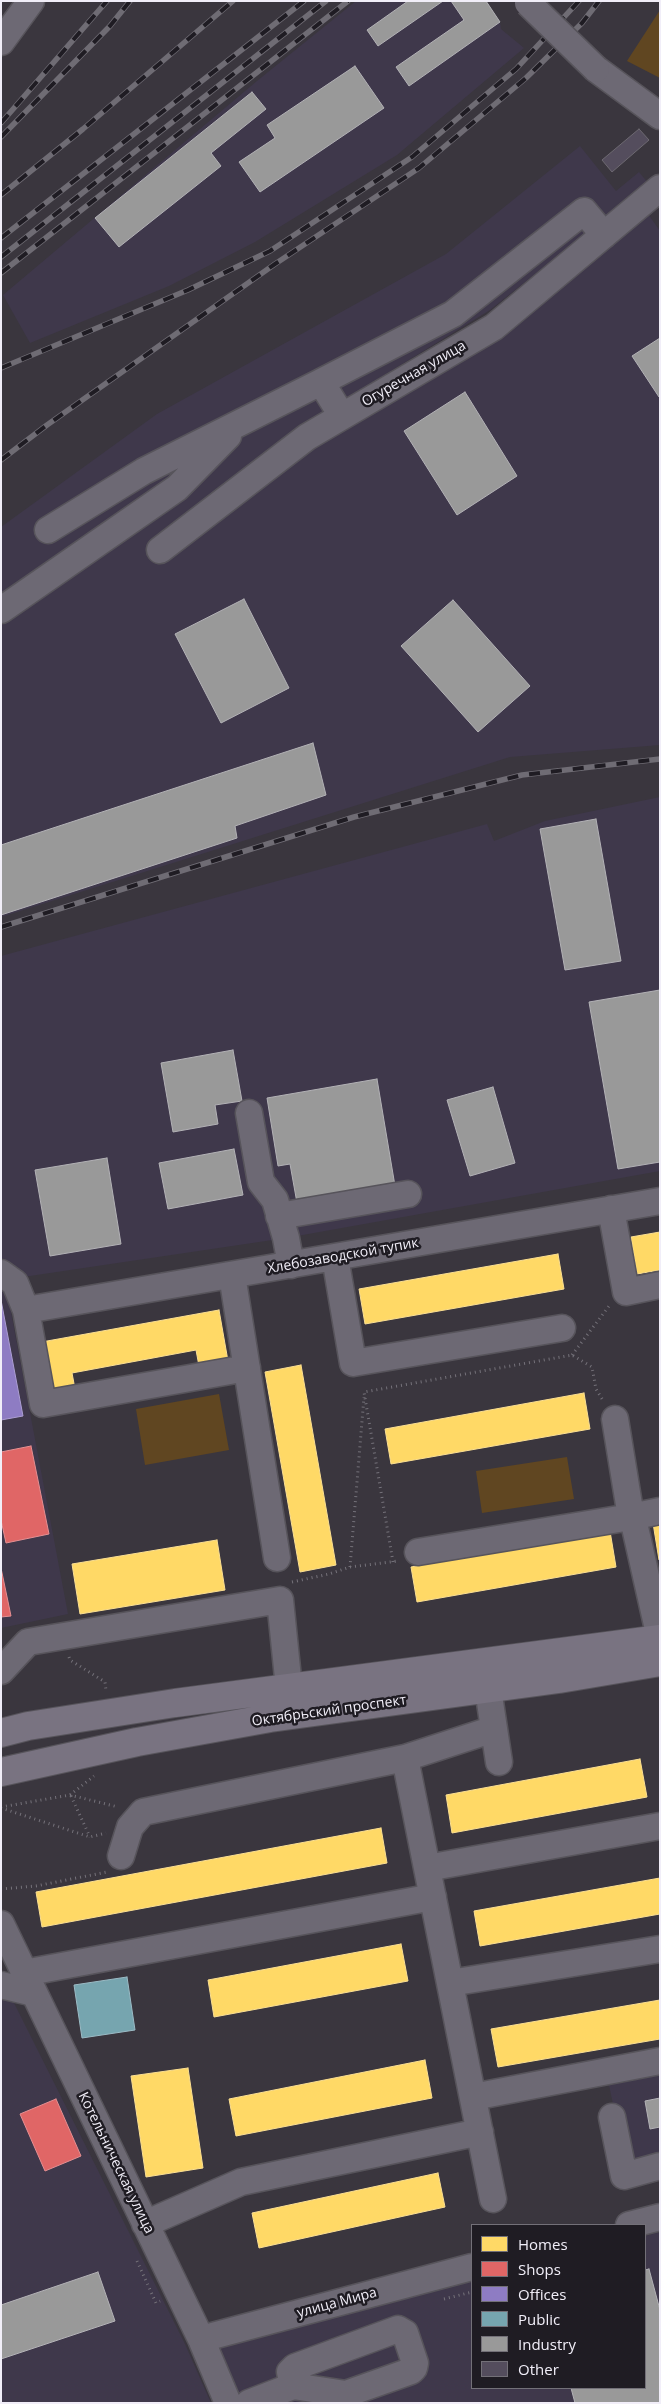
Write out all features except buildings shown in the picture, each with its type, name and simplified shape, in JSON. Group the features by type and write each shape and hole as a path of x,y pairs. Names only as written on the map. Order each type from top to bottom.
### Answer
{"main road":[{"name":"Октябрьский проспект","path":"1,1733 28,1726 289,1688 660,1638"},
{"name":"Октябрьский проспект","path":"1,1772 137,1742 270,1718 488,1689 660,1662"}],"street":[{"path":"1,42 31,1"},
{"path":"527,2 596,70 657,106"},
{"name":"Огуречная улица","path":"160,550 307,437 494,327 660,188"},
{"path":"48,530 144,471 454,314 584,211 604,235"},
{"path":"321,382 342,416"},
{"path":"1,610 176,488 242,421"},
{"path":"249,1113 261,1182 274,1200 291,1265"},
{"path":"279,1216 408,1194"},
{"name":"Хлебозаводской тупик","path":"26,1310 660,1201"},
{"path":"611,1209 626,1292 660,1285"},
{"path":"335,1257 353,1363 562,1328"},
{"path":"1,1273 15,1283 26,1310 43,1404 247,1368"},
{"path":"232,1275 277,1558"},
{"path":"614,1419 631,1517 634,1523 660,1638"},
{"path":"410,1556 660,1511"},
{"path":"1,1671 28,1642 280,1600 289,1688"},
{"path":"488,1689 499,1762"},
{"path":"121,1856 136,1820 406,1758 494,1729"},
{"path":"406,1758 493,2199"},
{"path":"428,1868 660,1826"},
{"path":"1,1985 29,1983 433,1897"},
{"name":"Котельническая улица","path":"1,1924 203,2344 228,2403"},
{"path":"450,1983 660,1948"},
{"path":"473,2097 660,2061"},
{"path":"612,2117 624,2176 646,2167"},
{"path":"145,2224 241,2182 480,2132"},
{"path":"632,2224 660,2217"},
{"name":"улица Мира","path":"203,2344 471,2267"},
{"path":"249,2403 293,2386"}],"path":[{"path":"572,1356 625,1284"},
{"path":"364,1392 572,1356 592,1367 596,1389 614,1419"},
{"path":"364,1392 393,1562"},
{"path":"350,1567 364,1392"},
{"path":"291,1582 330,1574 350,1567 393,1562 410,1556"},
{"path":"70,1660 105,1682 107,1697"},
{"path":"1,1807 70,1795 99,1772"},
{"path":"70,1795 136,1820"},
{"path":"70,1795 90,1837"},
{"path":"1,1807 90,1837 136,1820"},
{"path":"1,1889 36,1886 118,1870 121,1856"}],"shaded area":[{"path":"356,1 486,1 500,22 501,29 524,48 397,155 255,242 169,286 30,343 3,295 257,81"},
{"path":"660,10 660,78 627,61"},
{"path":"580,146 616,191 639,172 649,184 490,310 300,427 151,539 169,560 302,452 507,334 646,211 660,231 660,745 510,757 1,917 1,527 157,414 446,254"},
{"path":"660,797 660,1171 286,1238 23,1277 7,1291 68,1614 1,1628 1,956 487,824 494,841 545,821"},
{"path":"219,1394 229,1450 145,1465 136,1409"},
{"path":"567,1457 574,1499 482,1513 476,1471"},
{"path":"8,1991 185,2344 211,2403 1,2403 1,1993"},
{"path":"660,2075 660,2158 626,2166 609,2085"},
{"path":"660,2232 660,2403 241,2403 218,2348 471,2281 471,2389 646,2389 646,2236"}],"railway":[{"path":"1,123 107,1"},
{"path":"1,137 110,26 130,1"},
{"path":"1,195 83,129 233,1"},
{"path":"1,238 304,1"},
{"path":"1,257 326,1"},
{"path":"1,273 348,1"},
{"path":"1,368 188,290 270,251 412,157 516,69 579,1"},
{"path":"1,460 47,425 275,264 419,168 526,78 582,23 599,1"},
{"path":"1,927 354,817 522,775 660,759"}]}
